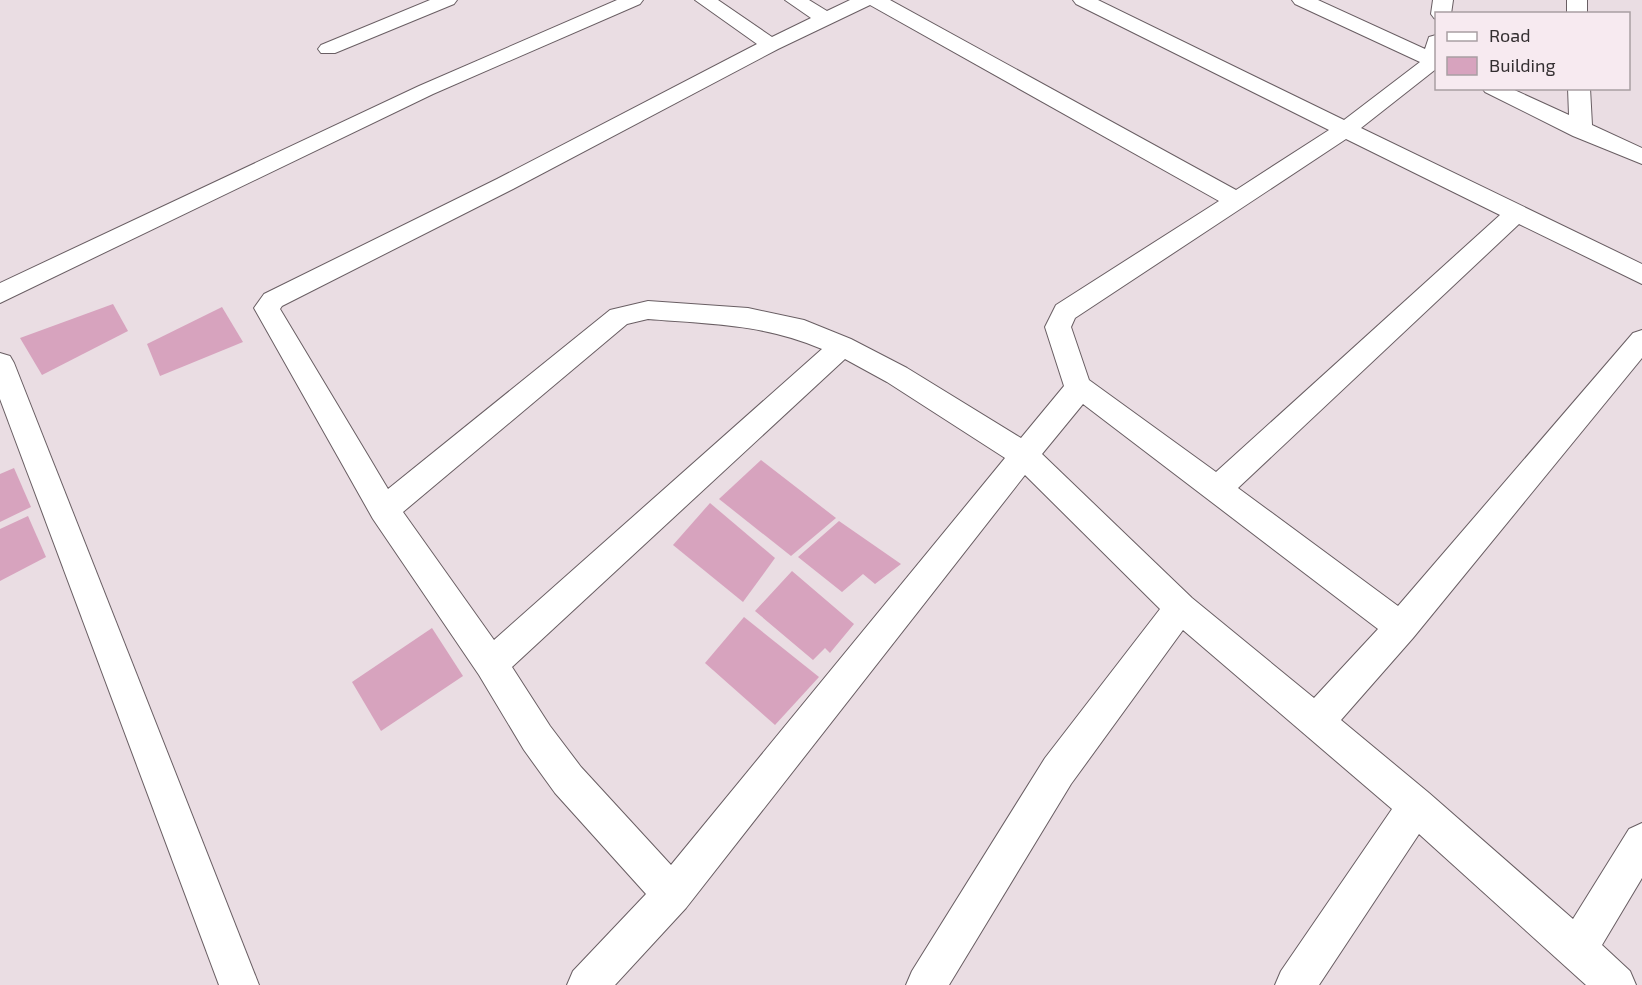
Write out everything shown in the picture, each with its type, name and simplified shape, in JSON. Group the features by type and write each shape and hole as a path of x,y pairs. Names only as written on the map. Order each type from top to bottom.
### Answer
{"street":[{"path":"328,49 447,0"},
{"path":"0,294 426,90 633,0"},
{"path":"705,0 771,45"},
{"path":"795,0 825,18"},
{"path":"672,894 568,780 537,738 491,664 384,510 267,311 269,304 771,45 865,0"},
{"path":"876,0 1236,200"},
{"path":"1083,0 1642,274"},
{"path":"1302,0 1435,55"},
{"path":"1401,627 1078,386 1058,327 1065,312 1346,129 1435,56"},
{"path":"1496,90 1642,158"},
{"path":"1580,90 1581,131"},
{"path":"1217,489 1517,213"},
{"path":"384,510 619,317 648,310 748,317 795,327 842,346 897,375 1024,455 1180,608 1416,806 1616,985"},
{"path":"1316,722 1401,627 1642,340"},
{"path":"491,664 842,346"},
{"path":"0,363 239,985"},
{"path":"587,985 672,894 1024,455 1076,394 1078,386"},
{"path":"926,985 1058,771 1180,608"},
{"path":"1295,985 1416,806"},
{"path":"1576,951 1642,842"}],"building":[{"path":"113,304 128,331 42,375 20,338"},
{"path":"222,307 243,342 160,376 147,344"},
{"path":"761,460 836,518 791,556 719,499"},
{"path":"14,468 31,507 0,522 0,474"},
{"path":"710,503 775,558 743,602 673,545"},
{"path":"28,516 46,557 0,581 0,529"},
{"path":"839,521 901,564 875,584 863,574 842,592 798,557"},
{"path":"792,571 854,624 830,653 825,648 813,660 755,611"},
{"path":"744,617 819,677 775,725 705,663"},
{"path":"432,628 463,676 381,731 352,682"}]}
